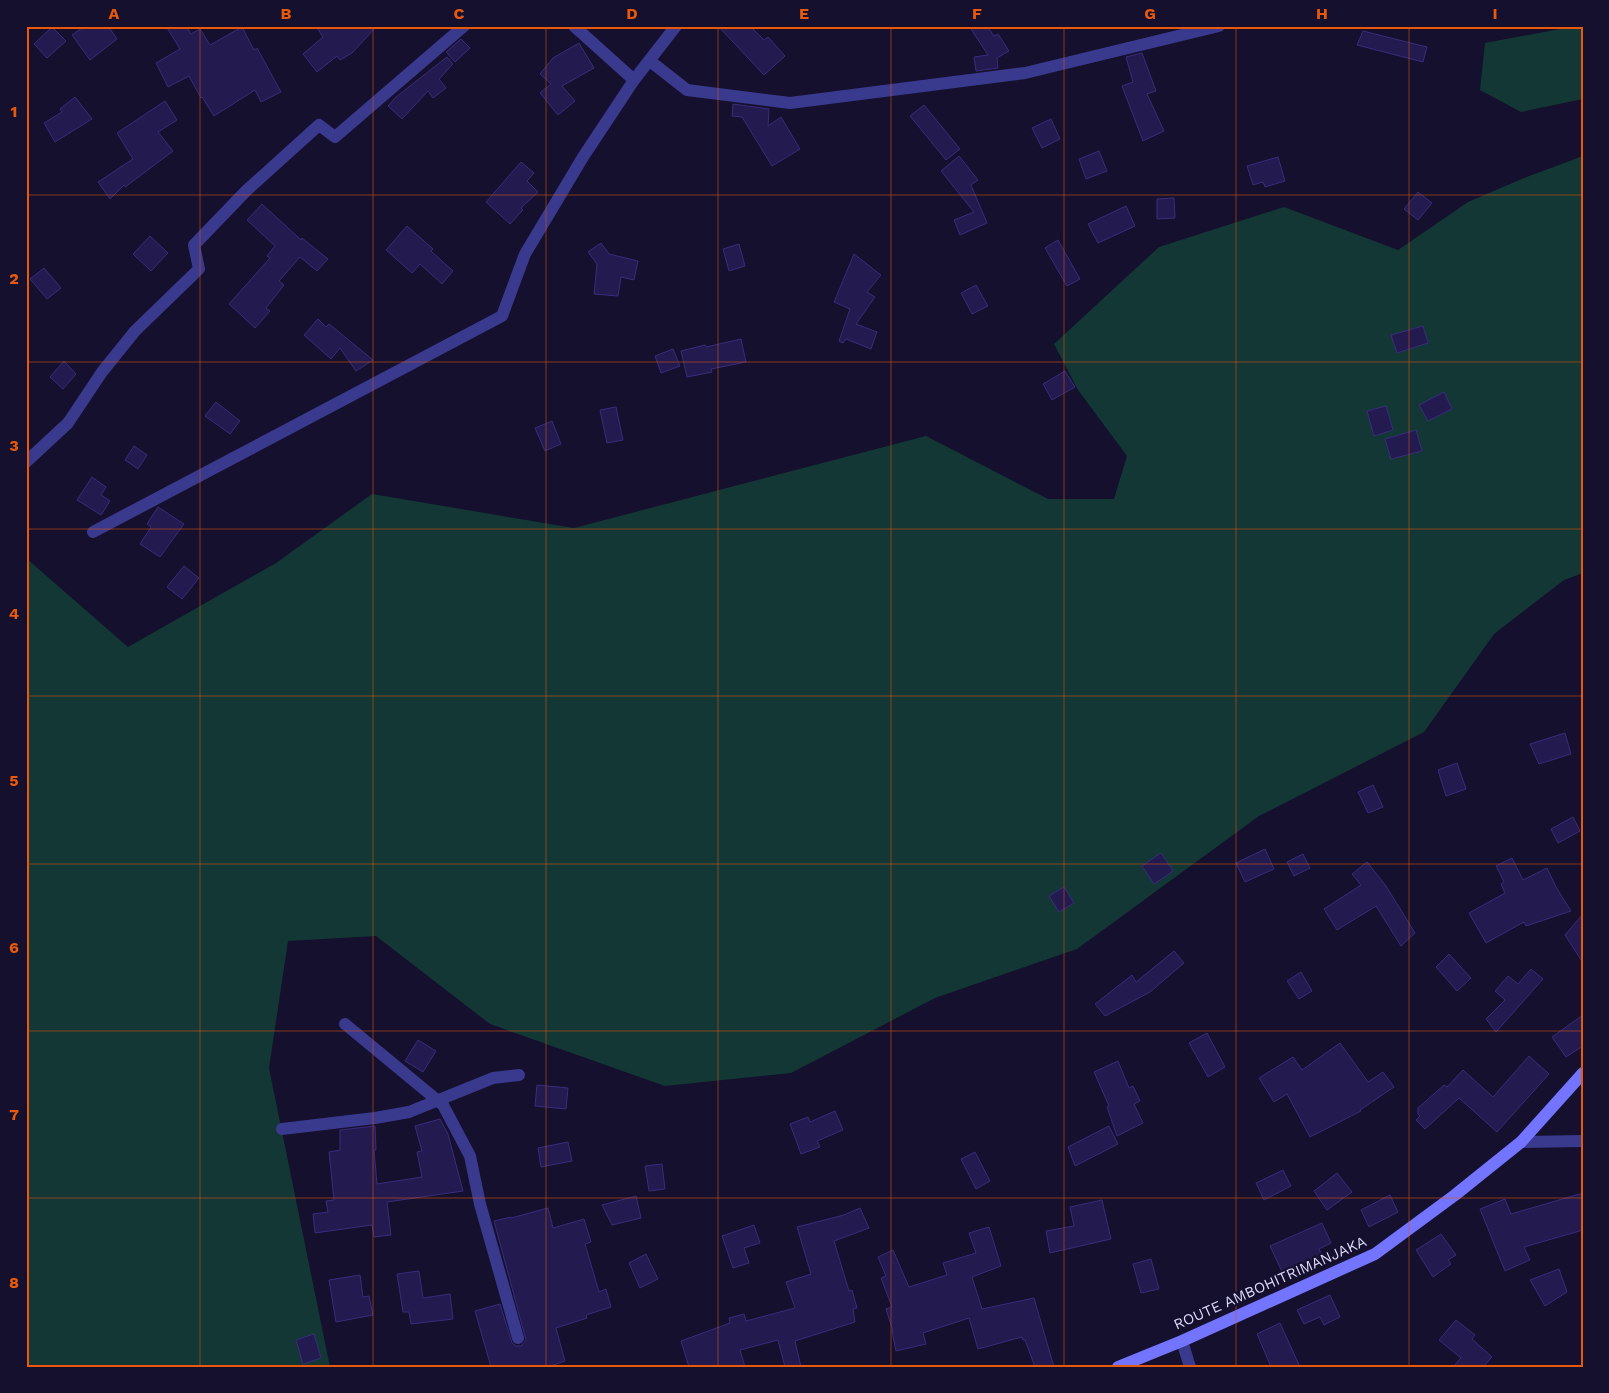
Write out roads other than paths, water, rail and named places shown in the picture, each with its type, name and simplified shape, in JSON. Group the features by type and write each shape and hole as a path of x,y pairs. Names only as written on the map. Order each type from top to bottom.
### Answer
{"street":[{"path":"26,462 68,423 102,372 135,331 199,270 194,245 246,191 319,125 336,137 464,26"},
{"path":"574,26 634,80"},
{"path":"93,532 502,316 525,254 583,157 634,80 676,26"},
{"path":"650,61 687,90 790,103 1025,73 1219,26"},
{"path":"345,1024 443,1105 470,1156 480,1204 518,1338"},
{"name":"ROUTE AMBOHITRIMANJAKA","path":"1118,1367 1182,1341 1375,1254 1455,1196 1521,1142 1583,1073"},
{"path":"282,1129 409,1112 493,1078 519,1075"},
{"path":"1521,1142 1583,1141"},
{"path":"1182,1341 1190,1367"}]}
